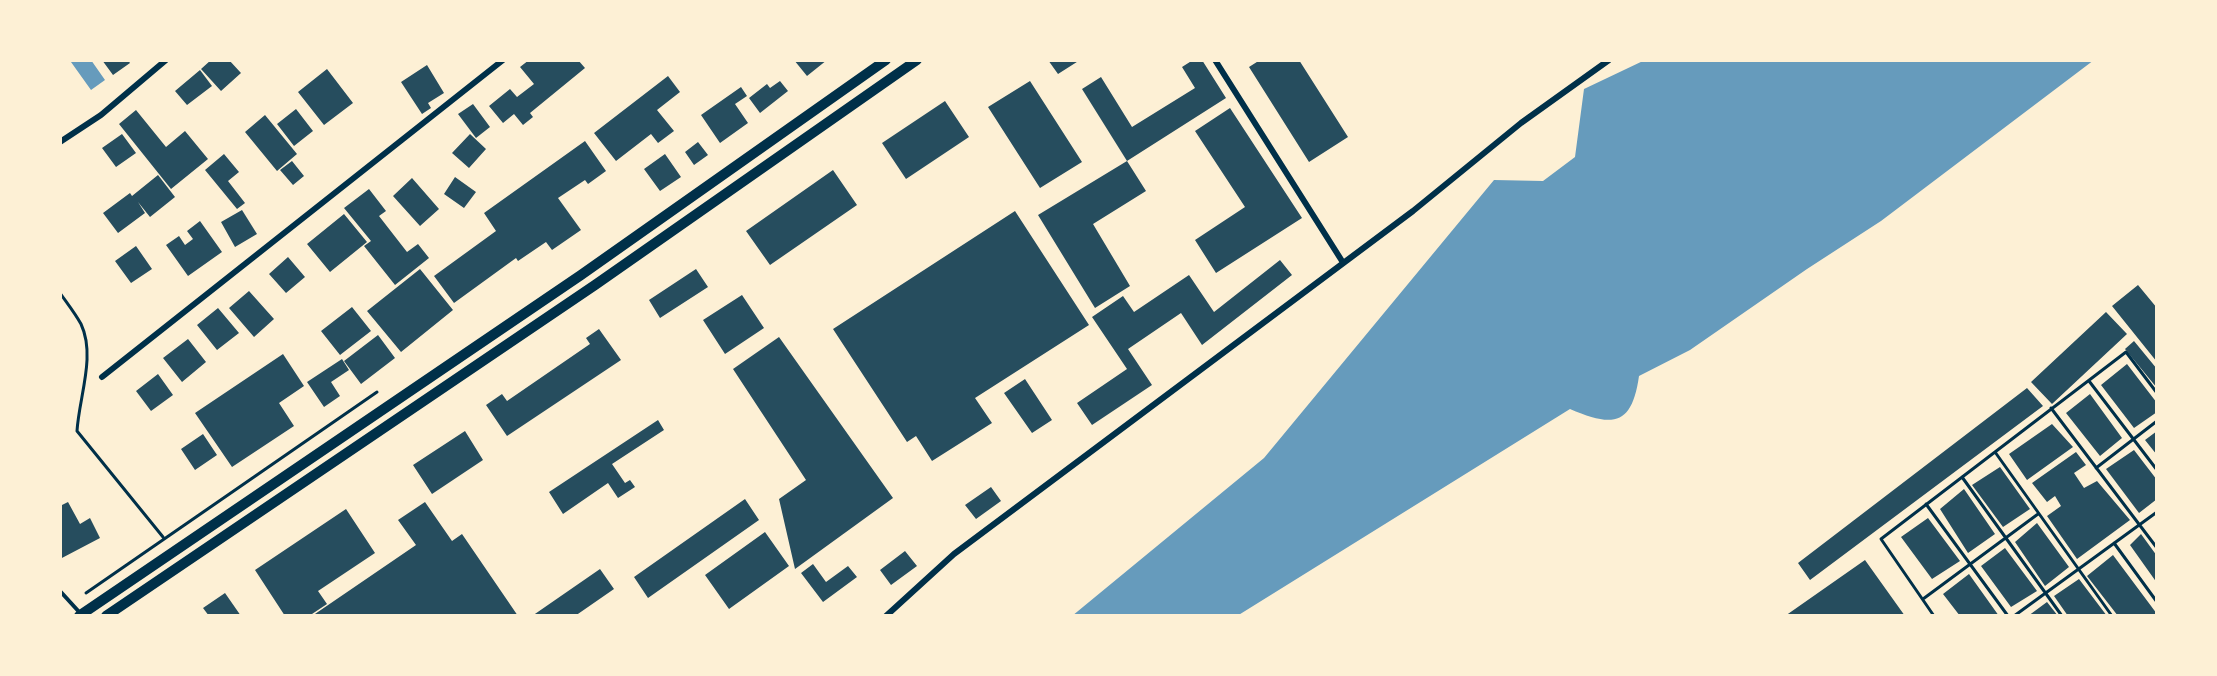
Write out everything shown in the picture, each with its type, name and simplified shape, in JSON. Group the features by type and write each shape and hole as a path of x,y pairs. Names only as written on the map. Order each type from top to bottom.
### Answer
{"main road":[{"path":"80,615 581,274 886,60"},
{"path":"106,616 595,285 917,60"}],"street":[{"path":"60,142 101,115 166,60"},
{"path":"102,377 503,60"},
{"path":"1215,60 1342,261"},
{"path":"886,616 954,554 1342,261 1413,211 1521,123 1609,60"}],"lane":[{"path":"60,591 80,615"}],"path":[{"path":"60,293 81,324 86,344 85,378 77,430 164,537"},
{"path":"1934,616 1881,538 2126,352 2157,393"},
{"path":"2089,381 2157,470"},
{"path":"72,603 164,537 377,392"},
{"path":"2051,408 2157,548"},
{"path":"2096,468 2157,422"},
{"path":"1995,452 2076,569 2112,616"},
{"path":"1962,477 2062,616"},
{"path":"1926,504 2008,616"},
{"path":"2014,616 2157,512"},
{"path":"1923,599 2038,514"},
{"path":"2114,543 2157,602"}],"water":[{"path":"91,60 105,80 91,90 71,62"},
{"path":"1645,60 2094,60 1881,221 1690,350 1639,376 1631,404 1626,413 1618,418 1598,419 1570,409 1237,616 1072,616 1264,458 1494,180 1543,181 1575,157 1584,89"}],"building":[{"path":"102,60 128,60 130,63 113,75"},
{"path":"211,60 229,60 241,73 221,91 201,69"},
{"path":"529,60 578,60 585,68 530,113 533,117 523,125 514,114 503,123 489,106 510,89 517,97 534,84 520,67"},
{"path":"794,60 827,60 807,76"},
{"path":"1048,60 1080,60 1058,74"},
{"path":"1193,60 1202,60 1226,98 1127,161 1082,89 1101,77 1132,127 1195,88 1182,67"},
{"path":"1260,60 1299,60 1348,137 1309,162 1249,67"},
{"path":"427,65 444,93 428,103 431,108 422,114 401,82"},
{"path":"327,69 353,103 324,125 298,92"},
{"path":"200,70 212,86 187,105 175,91"},
{"path":"668,76 680,92 657,110 674,131 658,143 651,134 616,161 594,133"},
{"path":"780,81 788,91 760,113 749,98 767,84 770,88"},
{"path":"1030,81 1082,162 1040,188 988,107"},
{"path":"741,87 747,96 735,104 748,123 720,143 701,115"},
{"path":"945,101 969,137 906,179 882,143"},
{"path":"473,104 490,127 476,138 458,114"},
{"path":"1230,108 1302,218 1216,273 1195,240 1245,207 1195,131"},
{"path":"296,109 313,131 294,146 277,124"},
{"path":"136,110 166,147 185,131 208,159 171,189 119,124"},
{"path":"265,115 297,154 277,171 245,132"},
{"path":"122,134 136,153 116,167 102,148"},
{"path":"470,134 486,149 469,168 452,153"},
{"path":"585,141 606,171 588,184 585,180 558,198 581,230 552,250 546,242 518,261 516,258 454,303 434,276 496,231 484,213"},
{"path":"698,142 708,155 694,165 685,152"},
{"path":"224,154 239,172 228,181 245,203 237,209 205,170"},
{"path":"665,154 681,177 660,191 644,169"},
{"path":"292,161 304,176 293,185 280,170"},
{"path":"1127,161 1146,191 1093,224 1130,286 1095,308 1038,215"},
{"path":"833,170 857,205 770,265 746,231"},
{"path":"158,175 175,197 150,217 138,202 145,213 118,233 103,213 130,193 132,196"},
{"path":"455,177 476,192 464,208 444,194"},
{"path":"412,178 439,209 420,226 393,196"},
{"path":"369,189 386,211 379,216 407,252 418,244 429,258 395,285 364,246 371,241 344,208"},
{"path":"242,210 257,234 235,247 221,222"},
{"path":"1015,211 1089,325 975,398 992,423 932,461 916,436 907,442 833,329"},
{"path":"344,214 367,242 330,272 307,244"},
{"path":"200,221 222,252 188,276 166,245 179,236 185,245 193,239 187,231"},
{"path":"136,246 152,269 131,283 115,261"},
{"path":"288,257 305,277 286,293 269,274"},
{"path":"1280,260 1292,275 1202,345 1181,313 1128,349 1152,385 1092,425 1077,403 1127,369 1092,317 1123,296 1134,312 1189,275 1214,312"},
{"path":"420,269 453,310 401,352 367,311"},
{"path":"696,269 708,287 660,318 649,300"},
{"path":"2138,285 2157,308 2157,362 2112,306"},
{"path":"249,291 274,319 254,337 229,308"},
{"path":"742,295 764,328 725,354 703,320"},
{"path":"352,307 371,331 340,355 321,331"},
{"path":"218,308 239,333 217,350 197,325"},
{"path":"2106,312 2127,334 2052,404 2031,382"},
{"path":"599,329 621,360 507,436 486,405 502,394 507,401 590,344 586,338"},
{"path":"378,335 395,358 361,384 344,361"},
{"path":"779,337 893,498 795,569 779,499 806,480 733,369"},
{"path":"188,339 206,362 182,382 163,358"},
{"path":"2134,341 2157,369 2157,388 2125,349"},
{"path":"283,354 304,386 279,403 294,426 232,467 195,413"},
{"path":"342,359 349,370 331,382 340,396 324,407 307,382"},
{"path":"2127,364 2157,403 2157,412 2134,428 2101,385"},
{"path":"158,374 173,395 151,411 136,391"},
{"path":"1025,379 1052,420 1032,433 1004,393"},
{"path":"2027,388 2043,406 1810,580 1798,563"},
{"path":"2090,394 2122,438 2100,456 2066,413"},
{"path":"658,420 664,430 612,464 625,483 630,480 635,487 618,498 608,483 563,514 549,492"},
{"path":"2052,424 2073,447 2027,480 2009,454"},
{"path":"465,431 483,460 432,494 413,465"},
{"path":"2157,431 2157,455 2145,440"},
{"path":"203,434 217,455 195,470 181,449"},
{"path":"2134,450 2157,480 2157,499 2139,513 2106,469"},
{"path":"2076,452 2086,465 2074,473 2084,488 2097,481 2130,520 2077,559 2047,516 2061,506 2055,496 2047,502 2032,483"},
{"path":"2000,467 2030,509 2003,527 1972,485"},
{"path":"991,487 1001,501 976,519 965,505"},
{"path":"1964,489 1995,534 1968,553 1940,509"},
{"path":"745,499 759,520 648,598 634,577"},
{"path":"68,502 80,524 90,518 100,538 60,559 60,506"},
{"path":"425,502 452,541 462,534 518,616 312,616 416,545 398,520"},
{"path":"346,509 375,553 318,591 327,604 309,616 285,616 255,570"},
{"path":"1928,518 1960,561 1932,579 1901,537"},
{"path":"2037,523 2069,567 2045,586 2015,542"},
{"path":"765,532 789,566 729,609 705,575"},
{"path":"2141,534 2157,556 2157,583 2130,545"},
{"path":"2005,548 2037,591 2011,607 1981,566"},
{"path":"905,551 917,566 891,585 880,570"},
{"path":"2113,555 2157,616 2118,616 2087,576"},
{"path":"1865,560 1905,616 1785,616"},
{"path":"813,564 826,582 848,566 857,577 823,602 801,573"},
{"path":"600,569 614,589 575,616 532,616"},
{"path":"1969,574 1999,616 1960,616 1943,594"},
{"path":"2079,579 2107,616 2068,616 2054,596"},
{"path":"225,593 241,616 209,616 203,608"},
{"path":"2047,602 2058,616 2028,616"}]}
